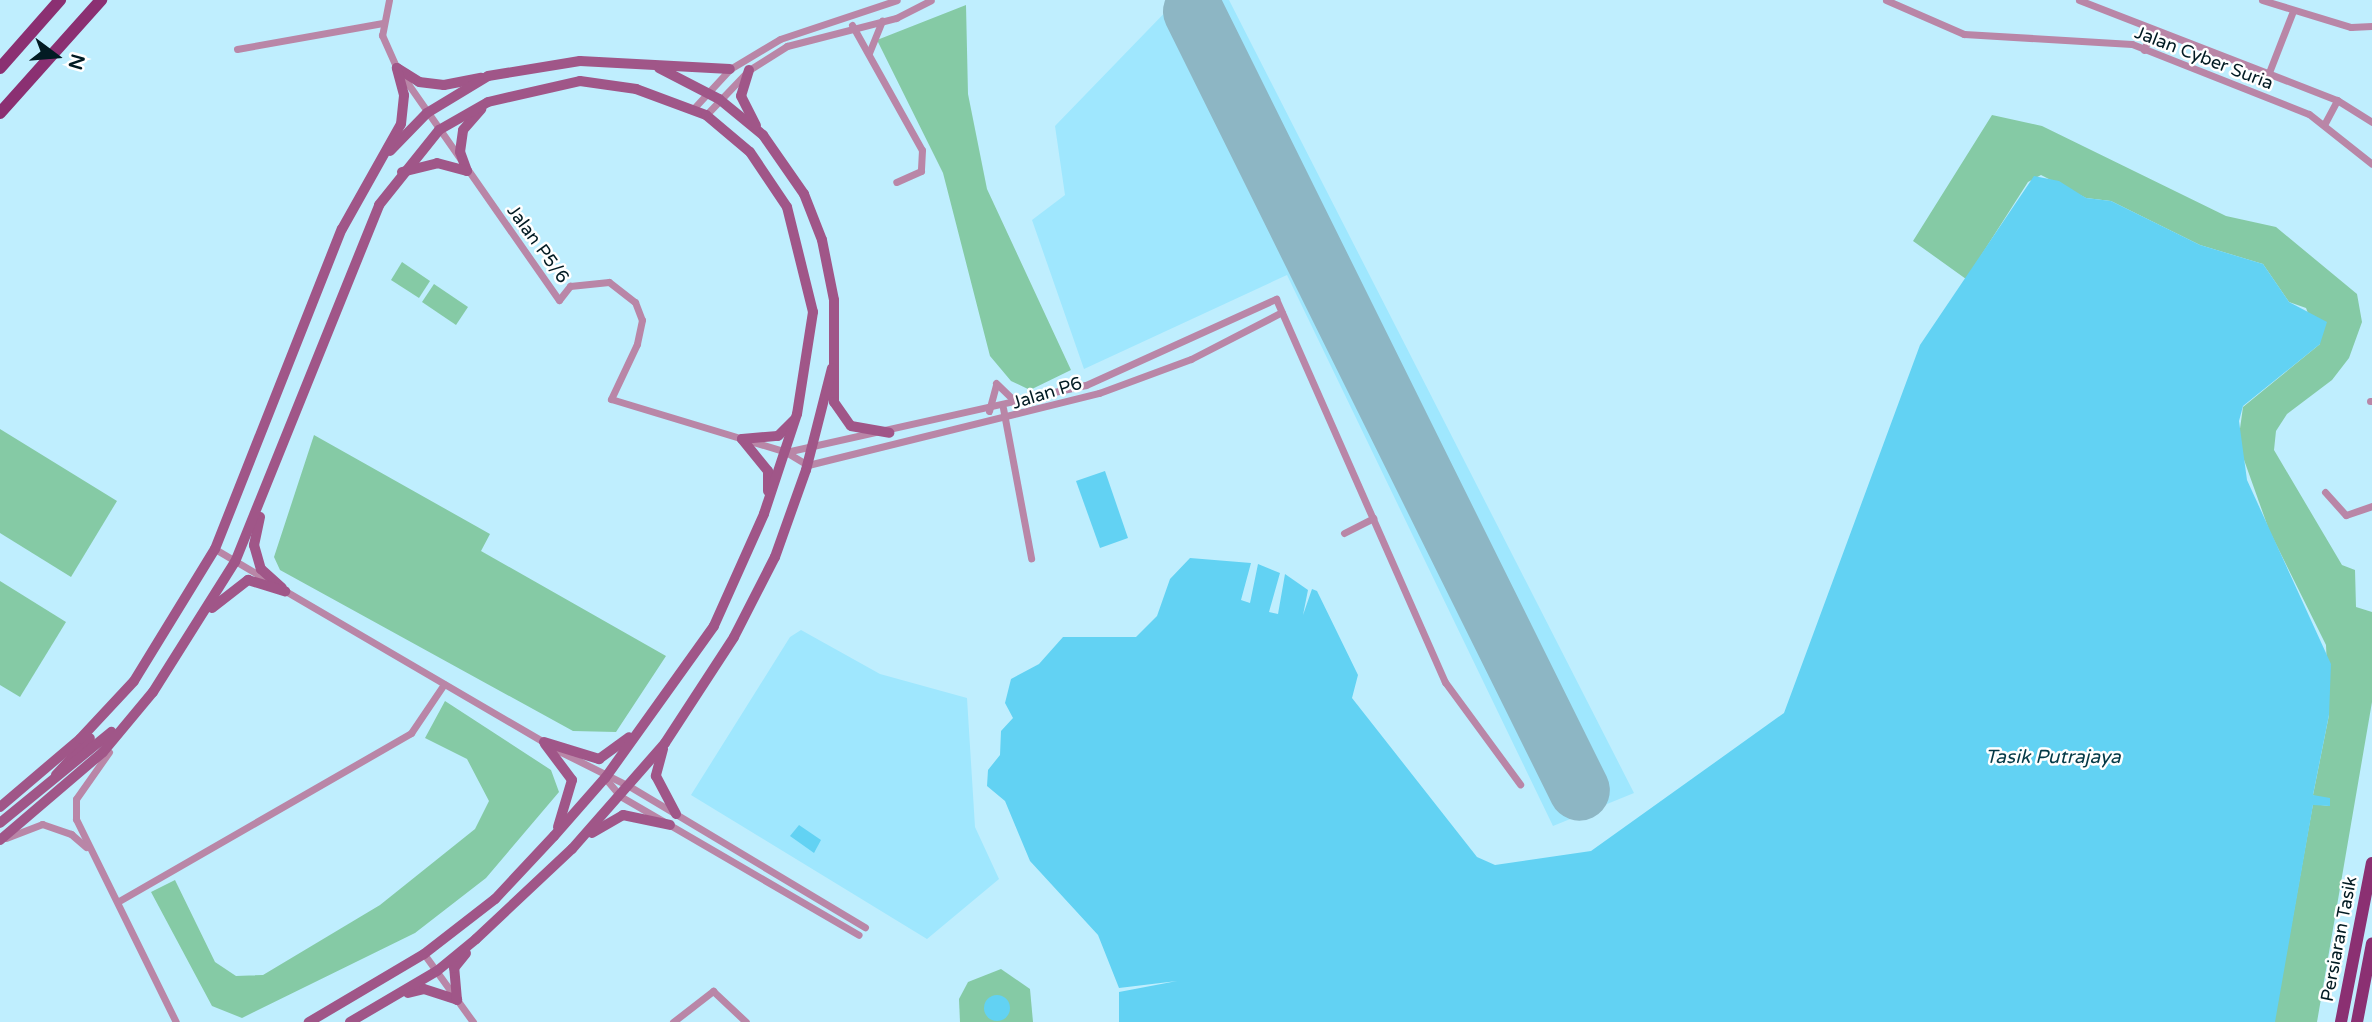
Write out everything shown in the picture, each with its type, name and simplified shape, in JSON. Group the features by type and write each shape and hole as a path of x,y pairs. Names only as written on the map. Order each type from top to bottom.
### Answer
{"main road":[{"path":"0,68 60,0"},
{"path":"0,114 102,0"},
{"name":"Persiaran Tasik","path":"2341,1022 2372,863"},
{"name":"Persiaran Tasik","path":"2357,1022 2372,943"}],"street":[{"path":"237,49 383,23 389,0"},
{"path":"694,108 730,69 780,38 849,18 897,0"},
{"path":"706,115 749,70 787,46 882,21 930,0"},
{"name":"Jalan Cyber Suria","path":"1886,0 1964,34 2144,50 2325,123 2372,164"},
{"path":"2080,0 2151,31 2337,100 2372,122"},
{"path":"2262,0 2351,27 2372,26"},
{"path":"2268,75 2293,11"},
{"path":"849,18 922,150 921,171 896,182"},
{"path":"869,54 882,21"},
{"name":"Jalan P5/6","path":"383,23 397,68 559,300 570,286 609,282 635,302 642,320 637,344 611,399 786,452"},
{"path":"2144,50 2151,31"},
{"path":"397,68 419,82 444,85 558,61 659,68 730,69"},
{"path":"29,802 134,681 215,549 342,229 401,124 404,95 397,68"},
{"path":"659,68 707,91 763,135"},
{"path":"749,70 742,105 804,194 822,240 834,300 834,402 845,419 889,433"},
{"path":"381,160 427,113 488,76"},
{"path":"176,1022 119,901 89,850 76,819 76,799 153,692 236,562 340,296 400,172 439,130 488,102 580,80 636,89 694,108 750,152 787,207 801,242 813,312 797,414 764,514 714,626 605,778 554,836 495,899 425,954 309,1022"},
{"path":"2325,123 2337,100"},
{"path":"467,171 460,152 463,130 488,102"},
{"path":"400,172 437,163 467,171"},
{"name":"Jalan P6","path":"786,452 811,450 1003,408 1086,385 1276,299 1282,312 1191,359 1005,421 807,465"},
{"path":"1282,312 1445,682 1520,784"},
{"path":"351,1022 437,971 476,939 572,849 665,743 764,579 807,465 832,368"},
{"path":"989,411 996,383 1017,403"},
{"path":"1003,408 1031,558"},
{"path":"742,439 778,436 797,414"},
{"path":"742,439 768,471 764,514"},
{"path":"257,445 280,453"},
{"path":"786,452 807,465"},
{"path":"266,490 254,545 261,569 285,591"},
{"path":"2325,492 2346,515 2372,506"},
{"path":"1344,533 1373,518"},
{"path":"215,549 605,778 629,786 673,820 859,935"},
{"path":"0,823 103,740 198,623 248,580 285,591"},
{"path":"0,807 80,739 134,681"},
{"path":"119,901 400,740 444,684"},
{"path":"0,840 103,752 153,692"},
{"path":"544,742 599,759 661,702"},
{"path":"544,742 572,780 554,836"},
{"path":"665,743 656,776 673,820"},
{"path":"605,778 620,796 673,820 865,927"},
{"path":"572,849 623,815 673,820"},
{"path":"0,840 42,824 71,834 89,850"},
{"path":"457,1000 454,968 476,939"},
{"path":"425,954 473,1022"},
{"path":"398,995 424,989 457,1000"},
{"path":"673,1022 713,991 746,1022"}],"shaded area":[{"path":"1177,0 1229,0 1634,793 1553,826 1287,275 1084,369 1032,220 1065,195 1055,126"},
{"path":"801,630 880,674 967,698 975,827 999,879 927,939 691,795 790,637"}],"green space":[{"path":"966,5 968,94 987,189 1071,370 1030,390 1011,381 990,356 943,173 877,40"},
{"path":"1992,115 2042,126 2226,216 2276,227 2357,294 2362,322 2349,358 2332,380 2287,414 2276,431 2274,450 2342,565 2355,570 2356,607 2372,612 2372,702 2317,1022 2275,1022 2275,1016 2313,804 2329,806 2313,795 2329,715 2326,645 2269,530 2238,443 2243,407 2320,344 2306,308 2289,302 2263,264 2200,245 2111,201 2086,198 2041,175 2028,182 1966,279 1913,241"},
{"path":"402,262 430,281 419,298 391,280"},
{"path":"434,284 468,307 456,325 422,302"},
{"path":"0,429 117,501 71,577 0,533"},
{"path":"314,435 490,534 481,551 666,656 616,732 573,731 280,570 274,557"},
{"path":"0,581 66,622 20,697 0,685"},
{"path":"445,701 551,770 559,792 486,878 415,933 242,1018 212,1006 151,892 175,880 215,962 236,976 263,975 380,905 475,829 489,801 467,759 425,738"},
{"path":"1001,969 1030,989 1033,1022 960,1022 959,999 968,982"}],"water":[{"name":"Tasik Putrajaya","path":"2034,176 2059,181 2086,198 2111,201 2200,245 2263,264 2289,302 2327,322 2320,344 2243,406 2239,421 2247,480 2331,664 2329,715 2313,795 2330,798 2330,806 2313,805 2275,1022 1119,1022 1119,992 1177,981 1119,988 1098,935 1030,861 1005,801 987,786 988,770 1000,755 1001,731 1013,718 1005,703 1011,679 1039,664 1063,637 1136,637 1157,616 1170,579 1190,558 1251,563 1241,600 1250,603 1258,564 1280,573 1269,612 1278,614 1285,574 1308,590 1303,615 1312,589 1317,591 1358,675 1352,698 1477,857 1495,865 1591,851 1784,713 1920,345"},
{"path":"1105,471 1128,538 1100,548 1076,481"},
{"path":"799,825 821,840 814,853 790,836"},
{"path":"997,995 1007,998 1010,1008 1007,1018 997,1021 987,1018 984,1008 987,998"}],"runway":[{"path":"1193,11 1579,790"}]}
